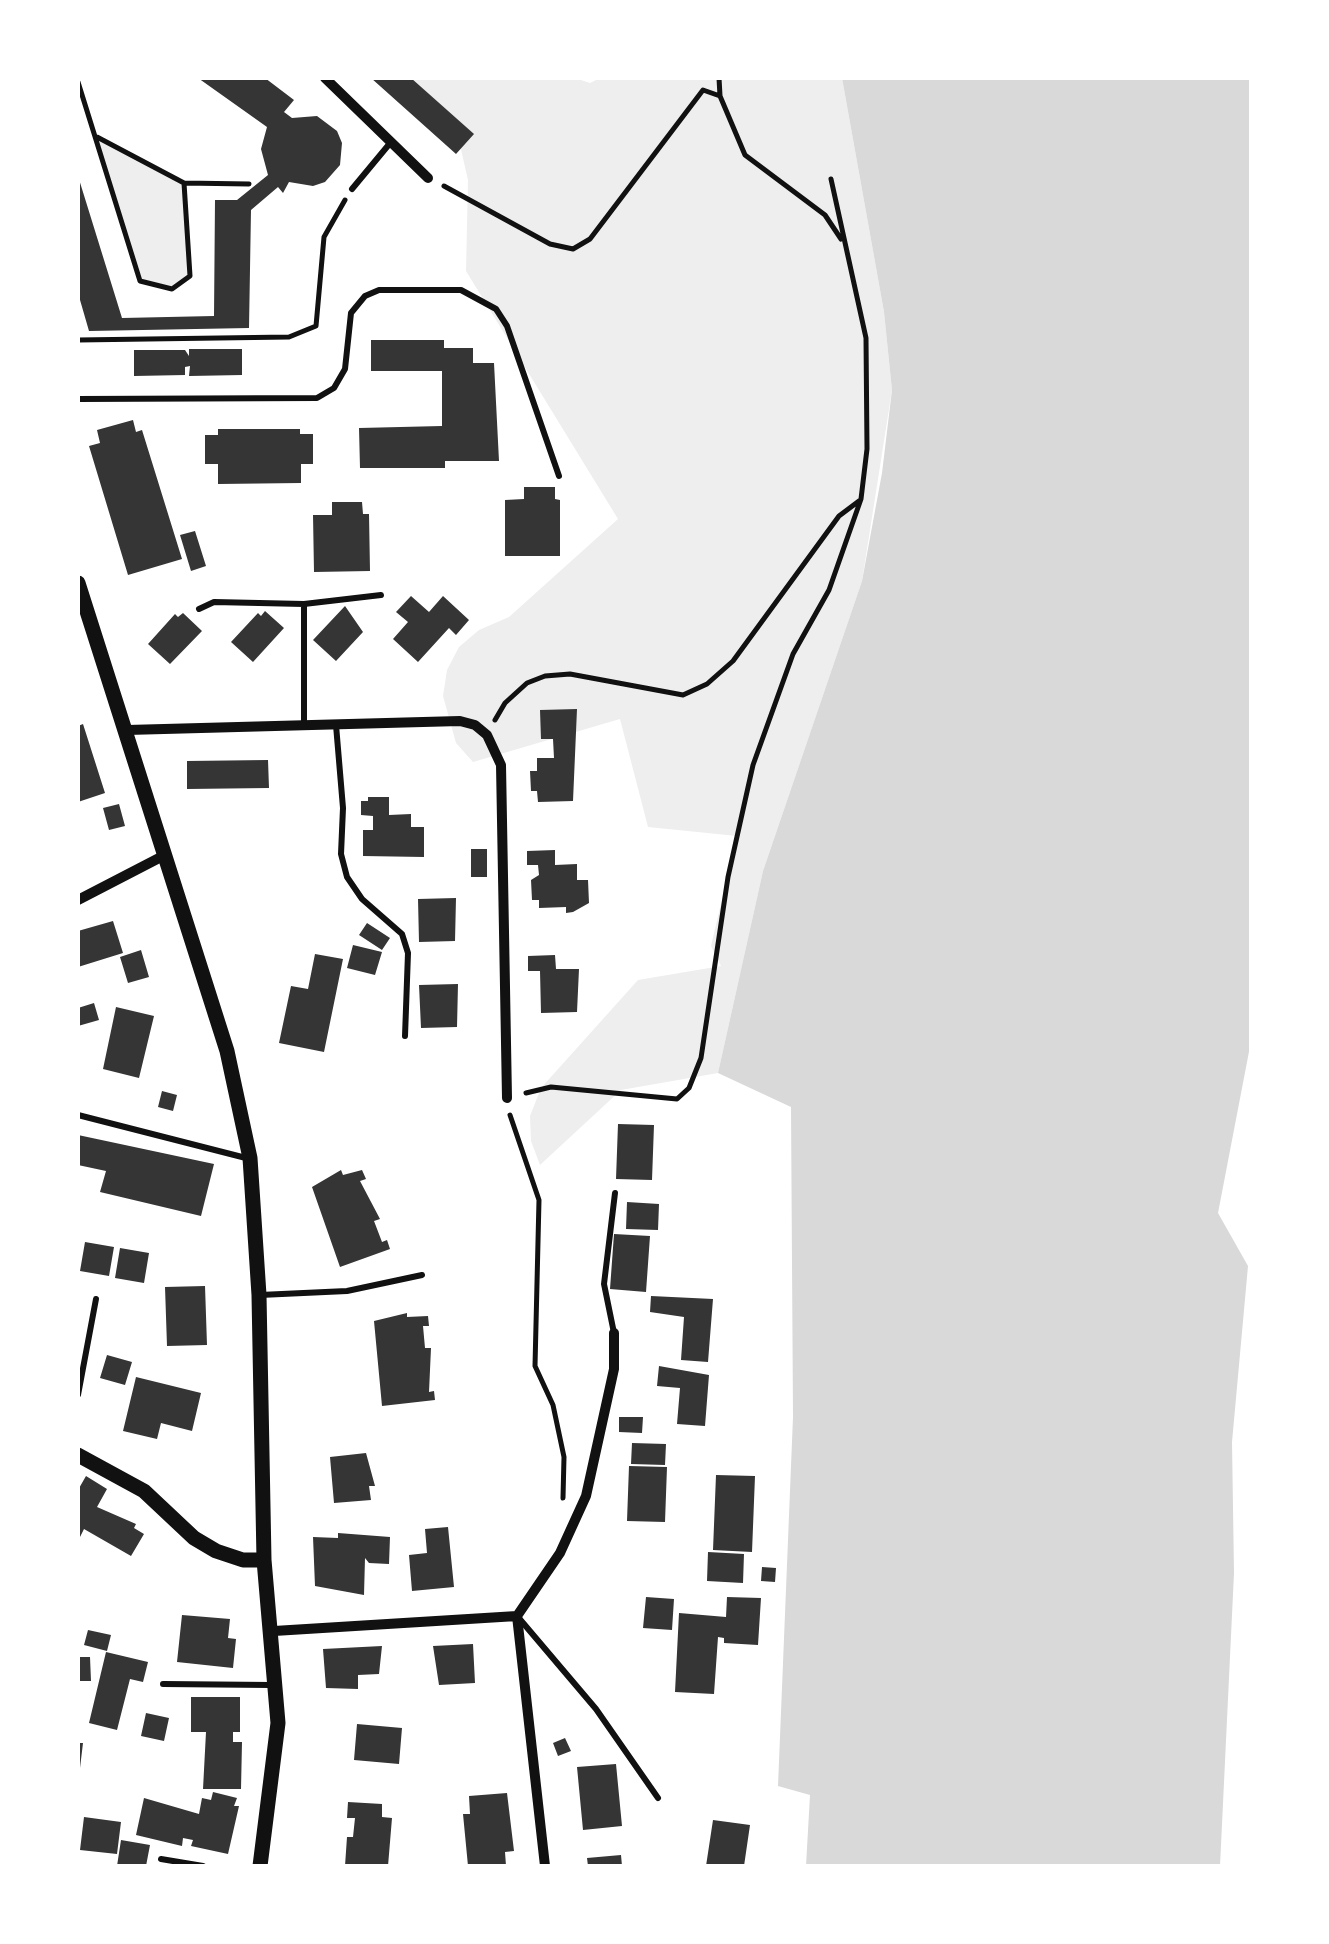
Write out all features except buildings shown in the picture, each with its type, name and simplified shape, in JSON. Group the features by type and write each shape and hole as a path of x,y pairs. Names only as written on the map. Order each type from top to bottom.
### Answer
{"street":[{"path":"324,78 428,178"},
{"path":"78,584 227,1051 250,1158 258,1295 264,1560 278,1685 277,1756 260,1866"},
{"path":"127,730 460,721 475,725 487,735 500,765 508,1098"},
{"path":"78,900 164,856"},
{"path":"545,1866 517,1616 560,1553 586,1496 614,1369 614,1333"},
{"path":"78,1456 144,1491 194,1538 216,1551 243,1560 264,1560"},
{"path":"274,1631 517,1616"}],"lane":[{"path":"352,189 392,142"},
{"path":"78,399 317,398 334,388 345,369 351,313 364,296 379,290 460,290 496,309 508,326 559,476"},
{"path":"200,609 214,602 304,604 381,595"},
{"path":"304,604 304,725"},
{"path":"336,724 343,808 342,854 347,877 362,899 402,934 408,953 405,1036"},
{"path":"78,1115 250,1158"},
{"path":"614,1333 604,1284 615,1194"},
{"path":"258,1295 333,1293 422,1275"},
{"path":"78,1395 96,1299"},
{"path":"517,1616 596,1709 658,1798"},
{"path":"163,1684 278,1685"},
{"path":"161,1859 203,1866"}],"path":[{"path":"719,78 720,96 746,155 825,215 846,246"},
{"path":"78,82 140,281 172,290 190,276 184,183"},
{"path":"428,178 550,244 572,249 590,238 703,90 720,96"},
{"path":"97,137 184,183 250,184"},
{"path":"562,1514 564,1457 553,1406 535,1366 541,1254 539,1200 512,1130 508,1098 551,1087 664,1100 677,1099 689,1088 708,1033 728,877 753,765 793,654 829,590 861,499 867,448 866,338 831,179"},
{"path":"78,340 289,337 316,326 324,237 352,189"},
{"path":"487,735 505,703 527,683 544,676 570,674 682,695 707,684 733,661 838,516 861,499"}],"shaded area":[{"path":"401,78 575,78 590,83 600,78 842,78 884,312 892,390 862,581 763,871 718,1073 621,1090 540,1165 531,1141 530,1116 541,1088 638,980 721,966 711,946 737,836 648,827 620,719 473,762 456,743 443,696 447,670 459,647 479,630 509,617 618,519 466,271 468,180 457,132"},
{"path":"842,78 1251,78 1252,1036 1218,1213 1248,1266 1232,1442 1234,1573 1220,1866 806,1866 810,1795 778,1786 793,1417 791,1107 718,1073 763,871 862,581 882,473 892,390 884,312"},
{"path":"97,137 184,183 190,276 172,289 140,281"}]}
